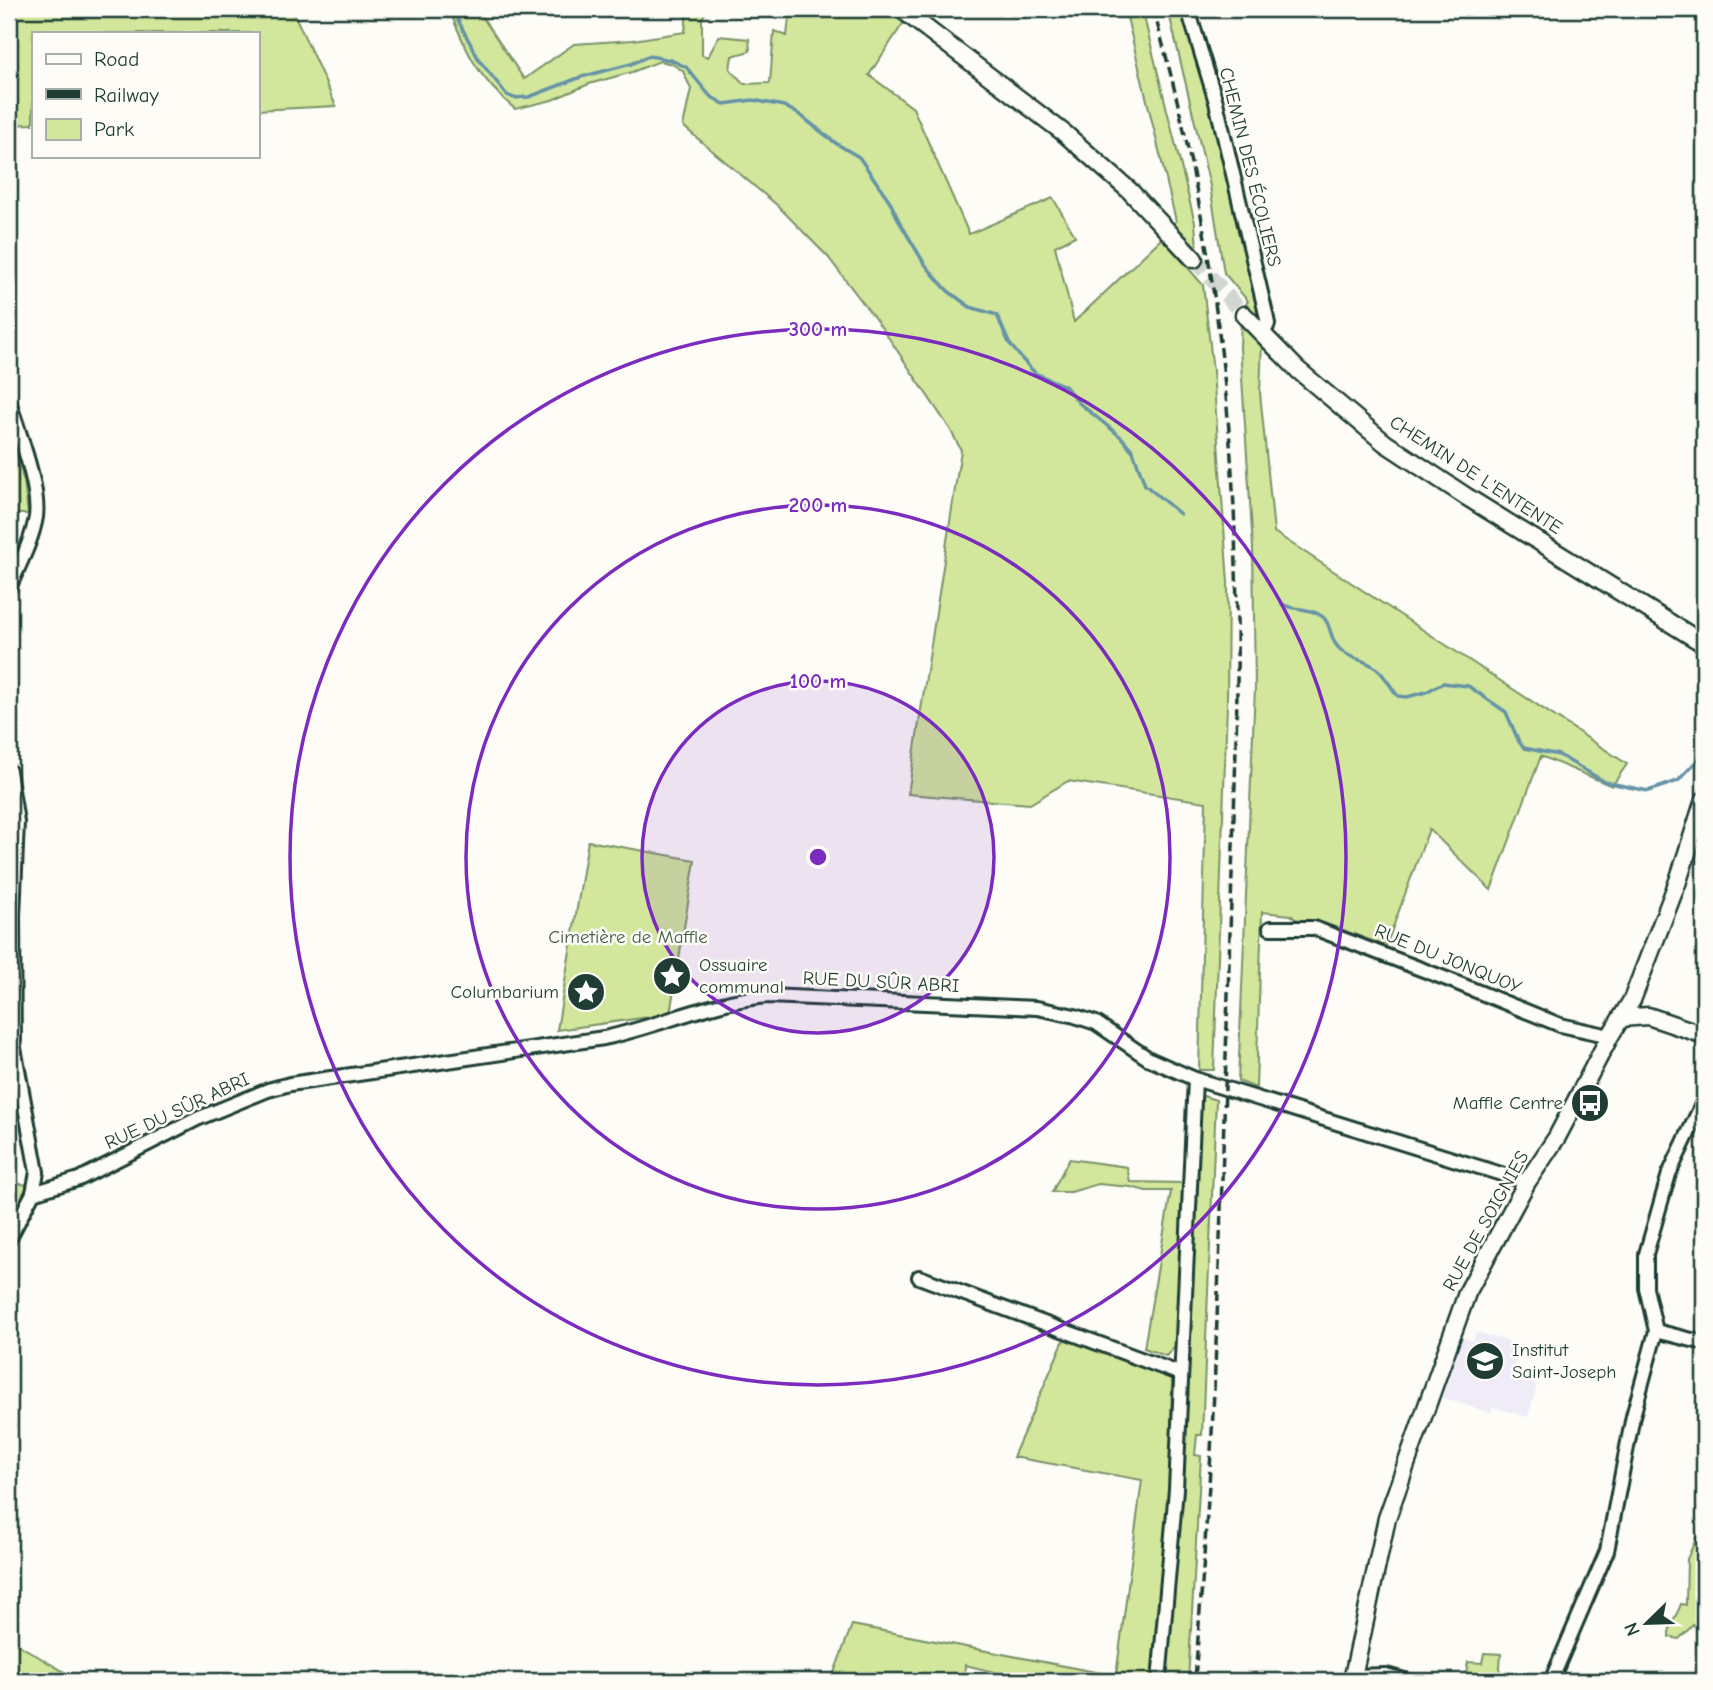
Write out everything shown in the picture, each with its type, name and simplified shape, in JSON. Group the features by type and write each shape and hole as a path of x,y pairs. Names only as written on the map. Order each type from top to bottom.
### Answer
{"street":[{"path":"901,9 1064,133 1130,191 1194,259"},
{"name":"CHEMIN DES ÉCOLIERS","path":"1188,9 1216,103 1266,314 1268,324 1263,335"},
{"name":"CHEMIN DE L'ENTENTE","path":"1244,315 1298,370 1385,443 1704,644"},
{"path":"9,401 26,455 36,514 32,534 9,588"},
{"path":"9,771 17,822 11,1046 37,1172 33,1193 9,1239"},
{"name":"RUE DE SOIGNIES","path":"1353,1679 1387,1518 1467,1293 1527,1182 1557,1137 1632,1000 1678,881 1704,800"},
{"name":"RUE DU JONQUOY","path":"1270,928 1314,928 1560,1025 1610,1036"},
{"name":"RUE DU SÛR ABRI","path":"33,1193 79,1179 197,1119 279,1087 604,1038 743,998 768,996 1037,1008 1075,1016 1096,1023 1149,1059 1195,1079 1527,1182"},
{"path":"1632,1000 1648,1016"},
{"path":"1621,1018 1648,1016 1704,1035"},
{"path":"1159,1681 1176,1489 1195,1079"},
{"path":"1550,1681 1607,1551 1633,1416 1656,1331 1646,1288 1646,1254 1669,1174 1704,1100"},
{"path":"919,1277 1181,1374"},
{"path":"1656,1331 1704,1343"},
{"path":"1353,1679 1386,1675 1408,1681"}],"shaded area":[{"name":"Institut Saint-Joseph","path":"1476,1332 1521,1345 1512,1377 1537,1385 1528,1417 1493,1407 1491,1413 1442,1398 1462,1338 1473,1341"}],"green space":[{"path":"9,9 292,9 336,106 259,110 259,32 32,32 32,124 9,125"},
{"path":"449,9 477,9 524,79 574,44 633,40 685,32 687,9 708,9 702,18 702,55 708,57 719,36 749,39 750,51 732,56 730,69 744,84 770,83 774,31 787,36 790,9 886,9 904,22 869,75 913,108 969,234 1053,198 1075,236 1055,246 1074,322 1162,238 1203,285 1213,371 1228,583 1227,704 1214,1070 1199,1070 1206,802 1068,781 1030,804 908,794 961,450 950,429 882,328 828,257 778,206 683,126 691,89 683,71 660,61 589,84 552,100 515,109 502,98 475,64"},
{"path":"1125,9 1142,9 1195,223 1197,248 1174,224 1176,221"},
{"path":"1168,9 1183,9 1211,101 1261,314 1257,317 1245,306 1248,301 1224,273 1210,186"},
{"path":"1241,320 1262,341 1260,393 1274,532 1627,764 1612,786 1541,756 1491,890 1429,829 1386,946 1326,924 1295,919 1291,915 1262,912 1256,1088 1238,1081 1255,687 1253,548 1240,347"},
{"path":"9,425 24,482 28,514 9,514"},
{"name":"Cimetière de Maffle","path":"588,841 695,860 670,1014 557,1030"},
{"path":"1200,1095 1216,1100 1202,1435 1197,1435 1195,1455 1201,1456 1188,1681 1164,1681 1187,1409"},
{"path":"1069,1159 1127,1167 1130,1182 1183,1183 1176,1345 1166,1356 1144,1348 1171,1191 1146,1191 1098,1184 1071,1192 1052,1192"},
{"path":"9,1182 28,1185 9,1222"},
{"path":"1066,1335 1172,1376 1170,1484 1153,1681 1031,1681 965,1665 964,1681 831,1681 852,1625 1116,1676 1142,1480 1013,1457"},
{"path":"1704,1521 1704,1629 1693,1625 1679,1639 1669,1637 1671,1624 1681,1604 1686,1605 1687,1559"},
{"path":"9,1639 79,1681 9,1681"},
{"path":"1484,1653 1501,1654 1499,1681 1465,1681 1468,1662 1482,1663"}],"waterway":[{"path":"452,9 479,60 507,95 514,98 529,97 581,77 631,64 649,56 671,60 686,67 710,96 724,104 753,100 784,106 800,115 837,144 859,157 889,200 924,263 948,291 970,307 997,315 1009,343 1022,359 1035,373 1065,386 1079,403 1121,437 1133,451 1145,485 1180,514"},
{"path":"1282,604 1323,617 1341,651 1373,666 1398,696 1407,697 1426,692 1443,683 1468,686 1506,712 1524,748 1559,755 1605,782 1648,791 1678,781 1703,754"}],"tunnel":[{"path":"1194,259 1244,315"}],"railway":[{"path":"1153,9 1187,146 1212,285 1229,426 1236,567 1236,766 1220,1244 1211,1445 1195,1681"}],"place":[{"name":"Ossuaire communal","path":"672,976"},
{"name":"Columbarium","path":"586,992"},
{"name":"Maffle Centre","path":"1590,1103"},
{"name":"Institut Saint-Joseph","path":"1485,1361"}]}
